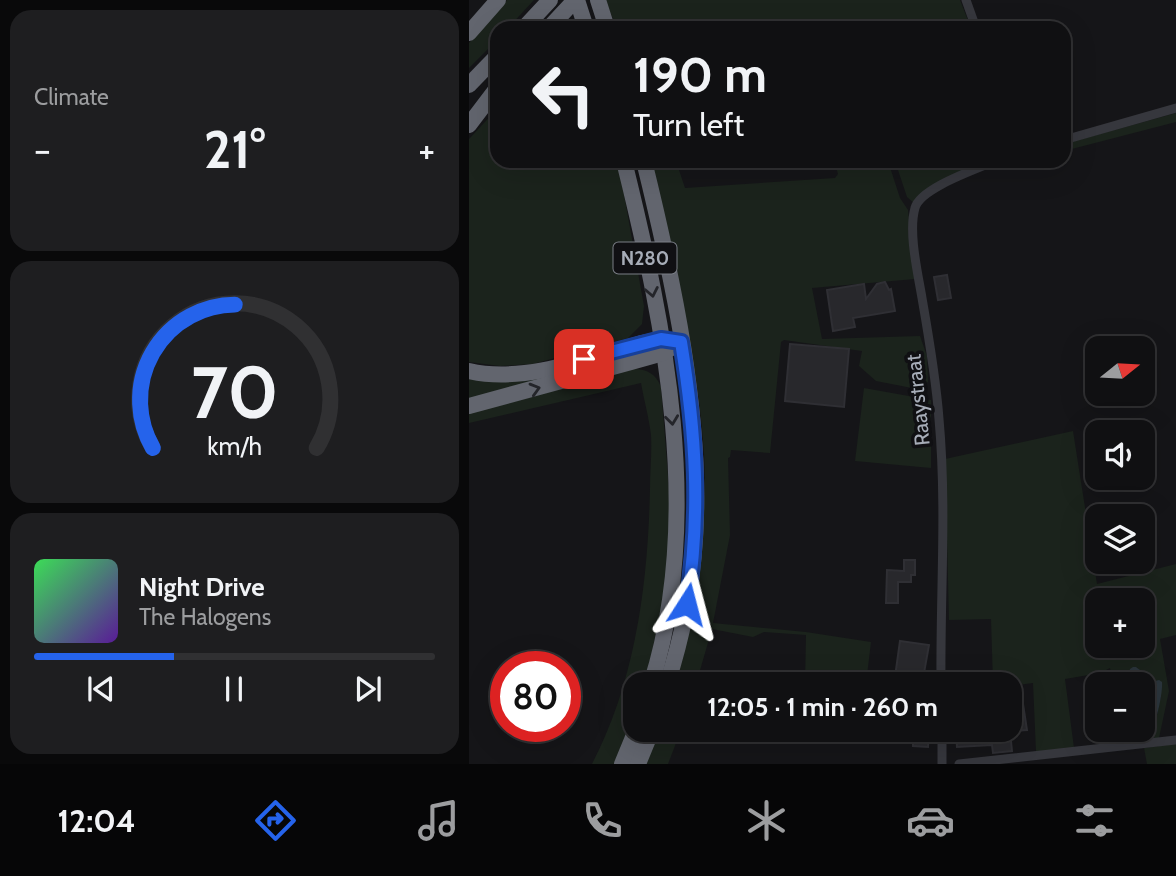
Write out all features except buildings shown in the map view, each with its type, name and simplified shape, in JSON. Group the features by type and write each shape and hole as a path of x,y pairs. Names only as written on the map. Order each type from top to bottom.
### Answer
{"highway":[{"path":"469,33 498,0"},
{"path":"530,21 550,0"},
{"path":"556,21 576,0 584,21"},
{"path":"599,3 605,21"},
{"path":"469,85 490,63"},
{"path":"469,111 490,92"},
{"path":"469,125 490,95"},
{"name":"N280","path":"625,168 662,346 674,441 677,527 670,601 655,672"},
{"name":"N280","path":"646,168 681,342 694,446 696,532 687,604 670,672"},
{"path":"469,371 493,374 524,373 681,342"},
{"path":"469,406 662,346"},
{"path":"622,764 631,742"},
{"path":"638,764 647,742"}],"street":[{"path":"966,0 974,21"},
{"path":"1071,138 1176,108"},
{"name":"Raaystraat","path":"941,672 942,474 939,418 931,349 913,243 915,207 924,196 979,168"},
{"path":"959,764 1176,740"},
{"path":"941,742 942,764"}],"shaded area":[{"path":"507,0 534,0 514,21 490,21 490,47 469,68 469,43"},
{"path":"605,0 960,0 968,21 614,21"},
{"path":"1176,113 1176,122 1071,149 1071,142"},
{"path":"490,116 490,168 619,168 644,306 642,324 628,338 533,364 500,366 469,362 469,139"},
{"path":"653,168 678,168 685,188 835,178 838,174 836,168 890,168 900,198 908,210 915,279 812,288 822,339 920,336 927,356 928,382 917,389 876,381 859,366 862,351 784,340 781,342 770,453 731,450 728,458 730,535 713,623 806,632 871,642 867,672 805,672 806,635 764,632 753,637 712,629 699,672 677,672 692,598 704,512 701,416 690,343"},
{"path":"897,168 976,168 914,203 907,197"},
{"path":"615,360 469,401 469,376"},
{"path":"634,369 651,373 657,379 661,387 672,527 663,601 648,672 627,672 637,630 649,524 651,442 641,383 469,423 469,412"},
{"path":"864,388 931,400 931,468 855,461"},
{"path":"1073,431 1085,508 1085,574 1095,574 1097,584 1136,574 1155,574 1155,569 1176,564 1176,635 1160,639 1169,691 1159,738 1155,738 1155,724 1161,696 1155,681 1155,672 1143,672 1136,667 1136,672 1111,672 1110,668 1065,679 1074,748 1036,752 1033,683 1022,684 1022,672 993,672 991,619 949,620 945,459"},
{"path":"1136,667 1143,672 1129,672"},
{"path":"1159,680 1162,682 1162,692 1155,720 1155,681"},
{"path":"623,685 623,741 614,764 592,764 607,732"},
{"path":"655,742 676,742 668,764 646,764"},
{"path":"1176,744 1176,764 1147,764 1144,748"}],"route":[{"path":"584,359 661,339 681,342 693,424 696,485 695,540 687,604"}]}
